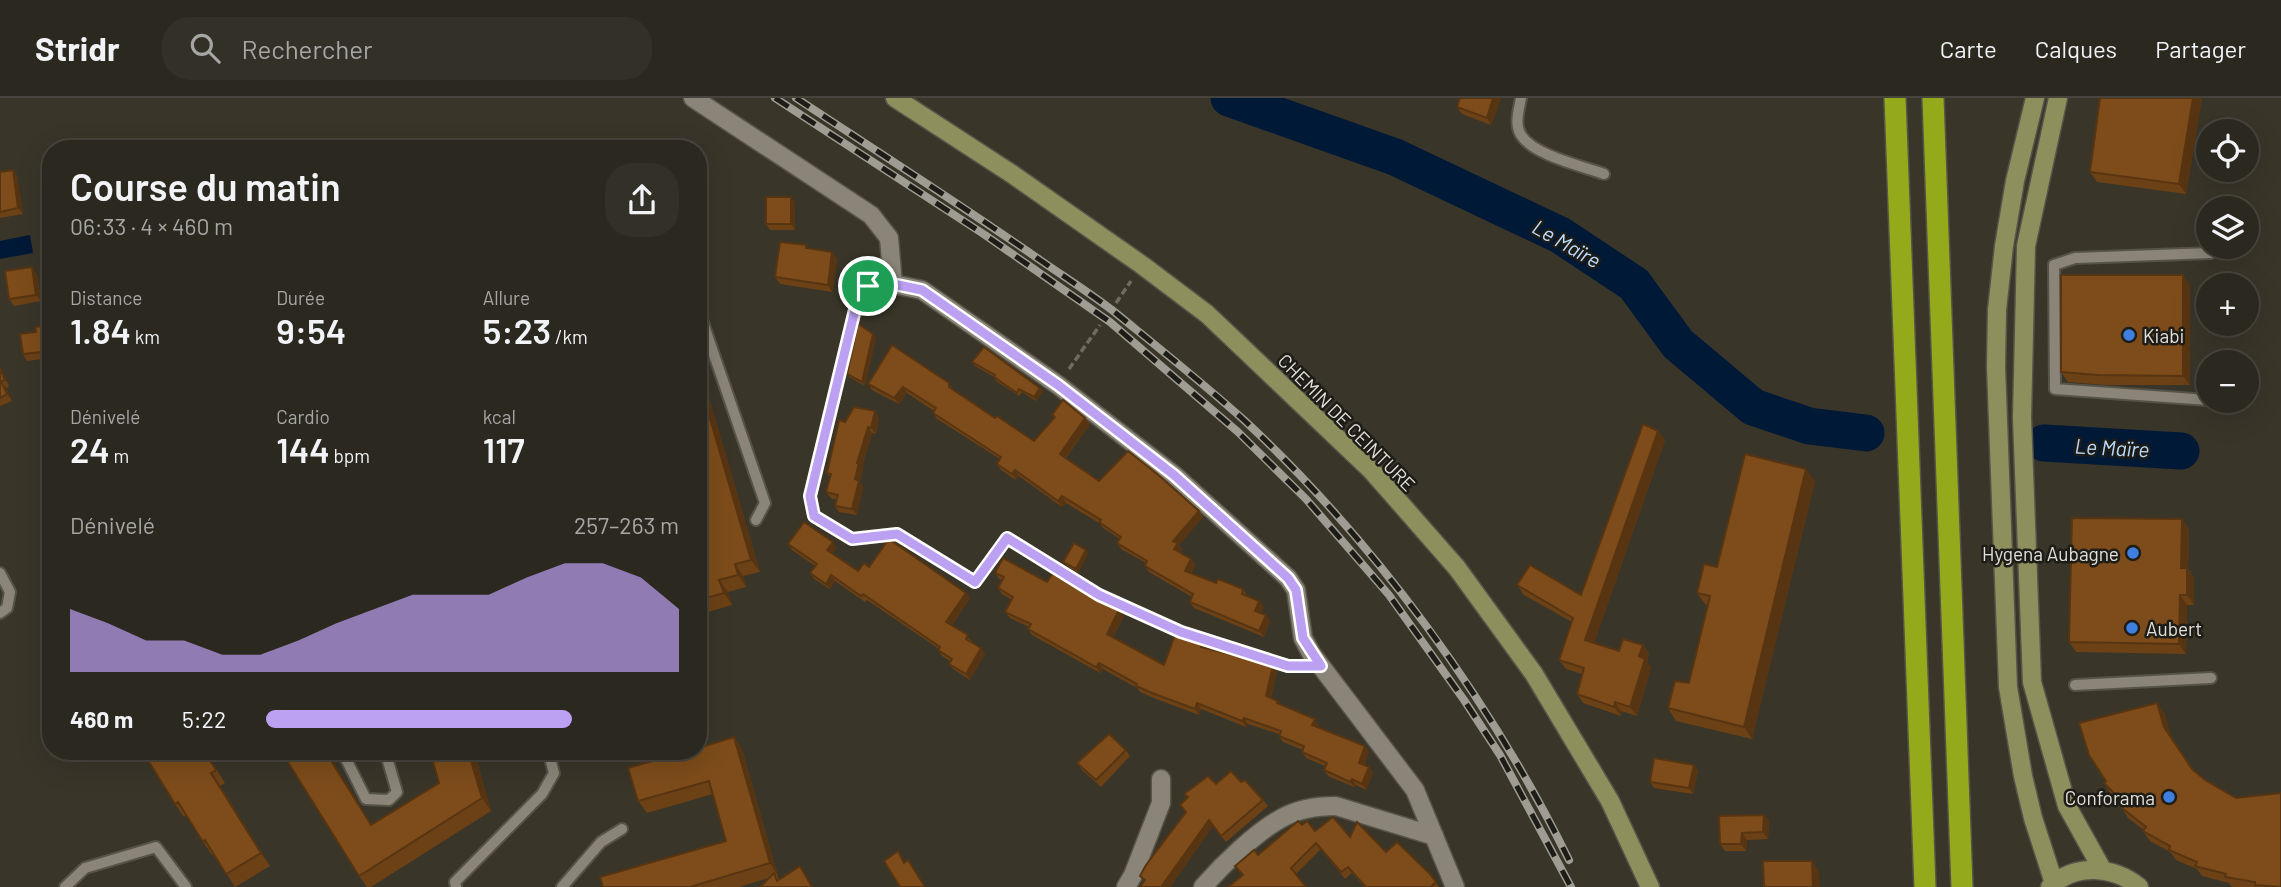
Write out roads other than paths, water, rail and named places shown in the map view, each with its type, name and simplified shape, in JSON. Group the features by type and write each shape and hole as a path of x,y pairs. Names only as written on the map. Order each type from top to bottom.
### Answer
{"highway":[{"path":"1893,98 1925,887"},
{"path":"1933,98 1962,887"}],"main road":[{"name":"CHEMIN DE CEINTURE","path":"895,98 1012,174 1207,314 1362,461 1457,568 1534,674 1610,801 1650,887"},
{"path":"2035,98 2015,181 1997,310 1996,367 2008,687 2023,776 2052,885 2085,870 2102,869 2131,880 2139,887"},
{"path":"2059,98 2026,246 2022,418 2032,682 2067,806 2102,869"}],"street":[{"path":"693,98 871,215 889,238 893,284 922,290 1058,385 1174,475 1288,578 1296,590 1303,638 1321,666 1415,790 1455,887"},
{"path":"1126,887 1161,803 1161,779"},
{"path":"1203,887 1271,825 1298,811 1336,806 1434,836"}],"lane":[{"path":"1521,98 1517,121 1520,134 1532,148 1604,174"},
{"path":"2196,254 2076,258 2054,265 2055,389 2196,399"},
{"path":"893,284 868,286 859,293 810,496 814,516 852,539 897,534 975,582"},
{"path":"707,334 765,503 756,520"},
{"path":"1007,538 1099,595 1181,632 1288,666 1321,666"},
{"path":"0,573 10,592 7,608 0,612"},
{"path":"2076,685 2211,678"},
{"path":"346,760 366,799 389,800 397,792 388,760"},
{"path":"456,887 455,882 542,794 554,773 550,760"},
{"path":"562,887 601,842 622,829"},
{"path":"62,887 85,868 156,847 186,887"}],"water":[{"path":"30,235 33,253 0,259 0,241"}],"waterway":[{"name":"Le Maïre","path":"1229,98 1395,157 1560,235 1634,284 1678,344 1753,407 1809,426 1866,433"},
{"name":"Le Maïre","path":"2044,443 2181,451"}],"railway":[{"path":"775,98 985,235 1110,322 1238,432 1306,499 1389,595 1464,700 1500,755 1571,887"},
{"path":"796,98 1108,307 1229,407 1293,468 1340,518 1426,626 1504,741 1569,860"}],"place":[{"name":"Kiabi","path":"2129,335"},
{"name":"Hygena Aubagne","path":"2133,553"},
{"name":"Aubert","path":"2132,628"},
{"name":"Conforama","path":"2169,797"}]}
